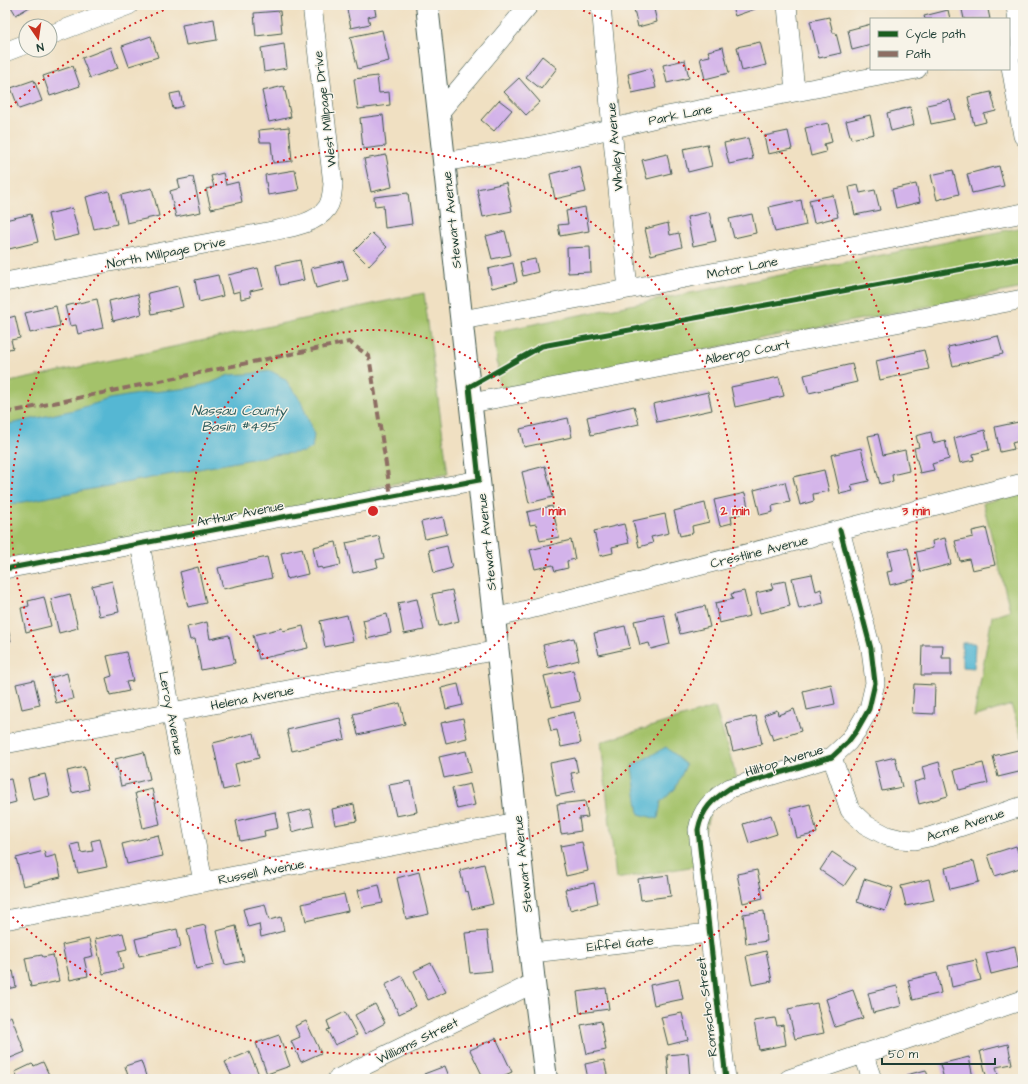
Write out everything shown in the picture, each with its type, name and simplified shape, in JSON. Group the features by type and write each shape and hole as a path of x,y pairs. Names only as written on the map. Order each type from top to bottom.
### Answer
{"main road":[{"name":"Stewart Avenue","path":"427,5 532,953 534,984 546,1079"}],"street":[{"path":"58,32 129,5"},
{"name":"West Millpage Drive","path":"312,5 333,184 332,196 324,212"},
{"path":"439,113 529,5"},
{"name":"Whaley Avenue","path":"601,5 628,289"},
{"path":"787,5 795,92"},
{"path":"1016,5 1015,51 1023,136"},
{"path":"5,52 18,47"},
{"name":"Park Lane","path":"444,162 547,144 656,118 912,70"},
{"name":"North Millpage Drive","path":"5,282 267,232 306,223 324,212"},
{"name":"Motor Lane","path":"462,320 1023,214"},
{"name":"Albergo Court","path":"471,404 1023,299"},
{"name":"Arthur Avenue","path":"5,569 480,480"},
{"name":"Crestline Avenue","path":"495,618 1023,483"},
{"name":"Hilltop Avenue","path":"709,933 698,830 700,821 707,807 718,796 730,788 832,757 848,742 869,709 875,683 871,650 840,530"},
{"name":"Leroy Avenue","path":"140,544 203,882"},
{"name":"Helena Avenue","path":"5,744 498,650"},
{"name":"Acme Avenue","path":"832,757 850,810 866,824 887,836 899,839 914,840 929,837 1023,806"},
{"name":"Russell Avenue","path":"5,920 517,822"},
{"name":"Eiffel Gate","path":"532,953 709,933"},
{"name":"Romscho Street","path":"709,933 726,1079"},
{"name":"Williams Street","path":"337,1079 361,1074 476,1012 534,984"},
{"path":"789,1079 1023,1000"},
{"path":"863,1053 872,1079"}],"green space":[{"path":"1023,227 1023,288 500,389 494,332"},
{"path":"424,293 448,474 370,488 371,494 5,566 5,383"},
{"path":"1023,492 1023,701 1020,702 1023,713 1023,740 1011,705 974,717 992,616 1010,610 983,503"},
{"path":"715,707 738,782 716,789 696,866 616,879 601,742"}],"water":[{"name":"Nassau County Basin #495","path":"271,371 285,379 301,401 314,435 312,448 304,452 273,455 12,504 5,496 5,425 74,410 110,399 144,393 190,388 211,383 229,375"},
{"path":"962,643 975,643 974,668 962,667"},
{"path":"666,747 686,765 675,789 661,802 658,819 639,814 632,766"}],"building":[{"path":"10,5 33,5 16,15"},
{"path":"346,5 374,5 376,15 368,17 370,24 351,28"},
{"path":"633,5 653,5 657,22 638,27"},
{"path":"731,5 754,5 755,9 735,16"},
{"path":"961,5 987,5 990,18 964,18"},
{"path":"948,10 950,18 925,18 924,16"},
{"path":"280,11 282,33 256,36 254,13"},
{"path":"829,17 833,33 836,33 841,53 819,58 810,21"},
{"path":"214,19 217,40 186,45 182,25"},
{"path":"870,24 870,45 852,50 848,30"},
{"path":"382,30 389,61 358,69 350,37"},
{"path":"151,36 158,57 129,66 122,46"},
{"path":"760,42 766,65 742,71 737,47"},
{"path":"284,44 287,68 264,72 261,48"},
{"path":"111,47 118,68 90,78 82,58"},
{"path":"723,47 729,73 705,79 700,58 710,56 708,51"},
{"path":"542,56 557,68 541,89 526,77"},
{"path":"685,60 689,78 667,83 663,65"},
{"path":"73,66 80,86 50,96 43,76"},
{"path":"651,68 656,88 632,93 628,74"},
{"path":"377,76 379,93 389,92 390,105 358,109 354,79"},
{"path":"519,78 540,102 526,115 504,92"},
{"path":"34,80 42,101 19,109 11,88"},
{"path":"284,86 291,117 269,122 262,91"},
{"path":"180,92 183,106 173,109 170,94"},
{"path":"991,92 996,111 984,114 986,122 974,125 968,97"},
{"path":"499,100 512,110 494,131 481,120"},
{"path":"950,100 955,119 931,124 927,105"},
{"path":"910,107 914,125 891,131 887,113"},
{"path":"383,115 386,146 363,149 360,118"},
{"path":"870,115 874,134 851,139 846,121"},
{"path":"828,123 832,142 824,144 826,152 811,156 805,128"},
{"path":"289,127 292,161 273,163 271,142 260,142 259,130"},
{"path":"788,131 792,149 768,154 764,136"},
{"path":"748,138 753,159 729,164 724,143"},
{"path":"707,144 712,166 688,172 683,149"},
{"path":"667,154 671,173 647,179 642,160"},
{"path":"386,155 392,187 371,192 364,159"},
{"path":"580,166 586,192 555,199 550,174"},
{"path":"999,166 1004,186 972,193 967,174"},
{"path":"295,170 299,190 268,195 265,175"},
{"path":"953,170 959,194 937,200 931,175"},
{"path":"223,173 226,185 238,182 242,202 211,209 206,189 214,187 211,176"},
{"path":"193,177 201,212 176,217 170,191 180,188 178,180"},
{"path":"506,183 512,211 483,217 477,189"},
{"path":"916,184 920,202 896,208 892,189"},
{"path":"858,185 860,193 875,190 880,210 855,215 849,187"},
{"path":"152,188 159,216 127,223 121,195"},
{"path":"109,191 117,224 94,229 86,197"},
{"path":"408,193 412,224 385,228 383,205 375,206 374,197"},
{"path":"833,195 838,217 814,223 809,200"},
{"path":"801,200 806,225 775,232 769,207"},
{"path":"585,207 589,231 560,236 558,225 568,224 566,211"},
{"path":"72,208 79,235 54,241 48,214"},
{"path":"709,212 716,241 693,246 687,217"},
{"path":"31,214 38,242 9,249 5,232 5,220"},
{"path":"752,214 756,233 734,238 729,219"},
{"path":"668,223 670,235 679,233 682,247 651,255 645,229"},
{"path":"505,231 511,255 492,259 486,236"},
{"path":"372,233 387,247 369,266 354,251"},
{"path":"590,247 591,272 568,273 567,248"},
{"path":"535,259 538,272 523,276 520,262"},
{"path":"300,260 304,280 280,285 276,265"},
{"path":"343,261 348,280 316,288 311,268"},
{"path":"513,263 517,282 492,288 488,269"},
{"path":"258,268 263,288 250,291 251,297 241,299 240,291 233,293 228,275"},
{"path":"218,275 223,296 199,302 195,280"},
{"path":"178,286 183,307 152,314 148,293"},
{"path":"138,294 142,314 113,321 109,301"},
{"path":"97,299 103,328 78,334 76,325 70,326 65,306"},
{"path":"56,306 60,326 30,333 25,313"},
{"path":"15,316 20,338 11,340 13,348 5,350 5,319"},
{"path":"998,336 1003,354 953,366 948,347"},
{"path":"924,350 929,369 880,380 876,361"},
{"path":"852,364 857,382 809,393 804,375"},
{"path":"779,377 784,396 735,407 731,387"},
{"path":"708,392 712,410 657,422 653,404"},
{"path":"634,406 639,424 591,435 587,417"},
{"path":"568,418 572,437 524,447 520,429"},
{"path":"1023,421 1023,440 1012,443 1014,449 1000,452 995,427"},
{"path":"985,430 989,450 973,454 974,460 960,463 954,438"},
{"path":"931,432 933,443 945,440 949,459 932,464 934,470 920,473 914,448 919,447 916,436"},
{"path":"878,434 883,455 905,450 909,471 892,475 893,481 880,484 868,436"},
{"path":"861,448 869,481 851,485 853,491 840,494 831,455"},
{"path":"545,466 553,497 529,503 522,472"},
{"path":"824,470 829,491 813,494 814,501 800,505 793,477"},
{"path":"785,482 790,502 772,506 773,512 760,515 754,490"},
{"path":"745,493 749,512 731,516 732,523 720,526 714,500"},
{"path":"705,503 709,522 692,526 693,533 680,536 674,511"},
{"path":"552,506 559,537 540,541 536,524 530,525 527,512"},
{"path":"665,514 669,533 651,537 653,543 639,547 633,521"},
{"path":"443,517 447,534 425,539 421,522"},
{"path":"624,524 629,543 612,547 613,553 600,556 594,531"},
{"path":"986,528 995,565 972,570 969,559 960,561 955,541 973,537 972,531"},
{"path":"379,536 384,558 376,560 378,567 353,573 346,543"},
{"path":"945,538 951,564 920,572 916,552 933,548 932,541"},
{"path":"571,540 575,559 567,561 568,568 555,571 553,565 535,569 530,550"},
{"path":"336,542 341,565 322,569 322,567 317,568 313,547"},
{"path":"447,546 452,568 434,573 429,550"},
{"path":"302,548 308,574 287,579 281,553"},
{"path":"908,548 915,579 890,585 887,572 892,571 888,552"},
{"path":"267,557 272,578 223,589 218,568"},
{"path":"198,567 206,603 188,607 180,572"},
{"path":"812,574 816,591 821,589 824,603 799,609 792,578"},
{"path":"112,581 119,612 99,616 92,586"},
{"path":"785,581 790,606 760,613 756,593 773,589 771,584"},
{"path":"452,590 459,621 439,626 432,594"},
{"path":"744,591 750,616 719,623 715,603 733,599 731,594"},
{"path":"70,594 78,628 59,633 51,599"},
{"path":"44,597 51,626 26,632 21,608 29,606 28,601"},
{"path":"417,599 424,630 404,634 398,603"},
{"path":"705,606 710,627 680,634 675,613"},
{"path":"387,614 391,633 367,639 363,620"},
{"path":"347,615 353,641 325,647 320,621"},
{"path":"664,615 670,644 651,649 649,643 640,645 634,621"},
{"path":"5,617 11,641 5,642"},
{"path":"207,622 210,639 229,635 235,663 201,670 195,639 190,640 187,627"},
{"path":"303,626 308,648 259,659 253,635 282,628 283,631"},
{"path":"625,626 630,648 599,655 594,633"},
{"path":"574,638 579,660 548,668 543,645"},
{"path":"922,645 943,645 942,658 951,658 951,675 921,675"},
{"path":"126,652 133,681 126,682 129,691 110,695 106,678 112,676 107,656"},
{"path":"573,670 580,701 552,707 544,676"},
{"path":"67,673 73,699 56,703 50,678"},
{"path":"34,680 40,705 22,709 16,684"},
{"path":"458,684 463,705 446,709 441,688"},
{"path":"831,684 835,704 807,710 803,691"},
{"path":"914,684 935,685 934,714 912,713"},
{"path":"400,703 405,724 358,735 353,714"},
{"path":"794,709 801,731 773,740 764,715 777,710 778,715"},
{"path":"574,712 581,743 561,747 557,730 551,731 548,718"},
{"path":"756,716 762,744 733,751 726,723"},
{"path":"340,718 345,739 292,751 287,730"},
{"path":"463,718 467,738 446,743 441,723"},
{"path":"254,733 259,758 235,764 240,786 223,790 213,743"},
{"path":"1022,749 1023,771 998,777 993,756"},
{"path":"466,751 471,772 444,778 439,757"},
{"path":"144,752 150,779 121,786 115,759"},
{"path":"895,757 902,787 882,791 875,762"},
{"path":"575,758 578,772 571,773 575,792 556,796 550,763"},
{"path":"939,762 948,796 919,804 914,782 925,779 922,767"},
{"path":"983,763 988,783 959,790 954,770"},
{"path":"84,767 89,789 72,793 67,771"},
{"path":"45,774 50,796 33,800 28,778"},
{"path":"11,779 16,802 5,805 5,780"},
{"path":"411,781 417,812 396,816 389,785"},
{"path":"470,784 475,805 457,809 452,788"},
{"path":"152,789 160,824 143,828 135,793"},
{"path":"585,801 588,817 579,818 581,831 561,834 557,804"},
{"path":"354,804 357,821 335,825 332,809"},
{"path":"810,804 817,833 797,838 790,809"},
{"path":"310,809 314,826 292,832 288,814"},
{"path":"275,812 278,828 264,831 265,836 240,841 236,821"},
{"path":"771,815 777,834 749,843 743,824"},
{"path":"158,835 163,856 127,864 122,844"},
{"path":"100,839 107,867 78,873 71,845 79,843 81,853 93,851 91,841"},
{"path":"582,842 588,871 566,876 560,846"},
{"path":"1016,846 1023,867 995,876 988,855"},
{"path":"44,851 46,858 56,855 61,877 23,886 16,858"},
{"path":"832,852 856,868 844,886 820,870"},
{"path":"974,861 979,882 950,889 945,868"},
{"path":"484,864 493,904 472,909 468,891 465,892 460,870"},
{"path":"757,870 763,898 743,903 737,874"},
{"path":"419,872 429,914 406,919 397,878"},
{"path":"668,875 671,896 641,900 638,879"},
{"path":"864,879 893,888 885,911 857,902"},
{"path":"929,879 934,900 906,906 901,886"},
{"path":"594,883 598,903 570,910 565,889"},
{"path":"379,885 383,903 362,907 358,890"},
{"path":"344,894 348,911 306,921 302,904"},
{"path":"265,904 269,920 281,917 284,931 261,937 259,924 248,927 243,909"},
{"path":"764,911 767,941 746,944 743,914"},
{"path":"205,925 214,965 196,969 187,929"},
{"path":"236,926 244,961 225,965 217,931"},
{"path":"177,929 181,947 139,956 135,939"},
{"path":"487,931 492,971 470,973 465,933"},
{"path":"123,933 127,949 119,951 123,969 103,974 95,939"},
{"path":"89,939 93,956 84,958 88,976 70,980 62,945"},
{"path":"1015,946 1019,967 991,974 986,953"},
{"path":"766,951 772,981 752,985 746,956"},
{"path":"42,955 43,957 53,955 59,981 31,987 25,958"},
{"path":"976,960 981,980 952,987 948,966"},
{"path":"431,963 446,992 428,1000 414,971"},
{"path":"13,971 16,987 7,989 5,987 5,973"},
{"path":"937,973 941,993 913,1000 908,980"},
{"path":"402,976 416,1006 399,1014 385,985"},
{"path":"679,979 683,999 654,1005 650,985"},
{"path":"897,986 901,1006 873,1013 868,993"},
{"path":"606,988 609,1009 580,1013 577,992"},
{"path":"853,990 863,1018 835,1027 826,999"},
{"path":"817,1003 824,1033 795,1039 788,1009"},
{"path":"375,1004 385,1023 365,1034 355,1015"},
{"path":"345,1012 357,1035 335,1045 327,1030 330,1029 327,1021"},
{"path":"682,1013 688,1040 668,1045 661,1017"},
{"path":"11,1016 25,1052 8,1059 5,1052 5,1019"},
{"path":"775,1018 777,1026 783,1025 786,1045 759,1050 754,1021"},
{"path":"306,1021 321,1053 301,1062 291,1041 300,1037 295,1026"},
{"path":"601,1021 606,1050 587,1054 581,1025"},
{"path":"279,1035 290,1066 267,1074 256,1043"},
{"path":"1023,1037 1023,1053 1022,1053 1019,1038"},
{"path":"496,1038 512,1072 496,1079 484,1079 470,1050"},
{"path":"1008,1044 1012,1064 996,1067 999,1079 987,1079 980,1051"},
{"path":"249,1052 261,1079 233,1079 225,1062"},
{"path":"688,1053 690,1079 669,1079 667,1055"},
{"path":"969,1057 973,1078 944,1079 940,1064"},
{"path":"604,1060 608,1079 588,1079 585,1064"},
{"path":"141,1061 147,1079 129,1079 125,1066"},
{"path":"43,1062 51,1079 19,1079 15,1072 32,1064 34,1066"},
{"path":"445,1066 450,1079 426,1079 424,1074"},
{"path":"926,1070 929,1079 907,1079 906,1075"}],"marked path":[{"path":"5,413 349,342 369,356 391,496"}],"cycle path":[{"path":"5,569 479,480 469,387 542,346 1023,258"},
{"path":"726,1079 698,830 705,811 713,801 730,788 832,757 848,742 869,709 875,683 871,649 840,530"}]}
